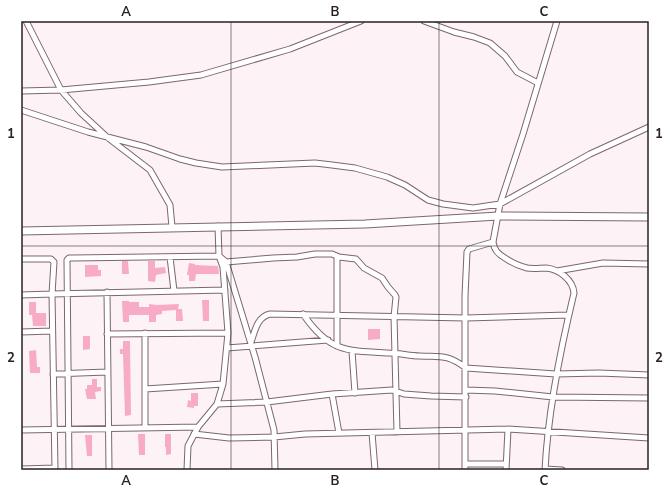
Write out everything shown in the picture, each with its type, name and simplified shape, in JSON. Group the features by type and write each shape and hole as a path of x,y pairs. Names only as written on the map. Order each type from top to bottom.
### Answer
{"main road":[{"path":"21,231 365,224 498,216 649,217"}],"street":[{"path":"26,21 61,90 81,113 107,137 150,170 170,205 172,228"},
{"path":"21,91 61,90 149,82 201,75 290,49 361,21"},
{"path":"424,21 490,43 505,56 517,72 538,83"},
{"path":"557,21 524,134 500,204 493,247 496,252 512,263 529,268 544,268 556,271 565,276 573,288 574,293 556,374 548,431 545,469 562,470"},
{"path":"21,110 107,137 146,147 180,159 211,165 237,167 315,163 355,168 397,181 428,200 443,204 473,208 500,204 590,154 649,127"},
{"path":"187,470 188,446 198,427 217,404 223,384 228,333 223,267 219,256 218,226"},
{"path":"493,242 469,249 467,252 465,467 506,464"},
{"path":"226,262 297,257 315,254 332,254 356,259 364,268 382,278 395,295 395,390 397,432"},
{"path":"69,470 68,258 219,256 226,262 267,402 274,437 275,470"},
{"path":"337,256 337,346"},
{"path":"170,257 174,291"},
{"path":"21,259 51,259 54,262 52,332 55,469 21,468"},
{"path":"556,271 603,263 649,264"},
{"path":"21,295 225,290"},
{"path":"107,292 109,470"},
{"path":"251,345 259,320 263,316 270,314 466,318 568,315"},
{"path":"303,314 316,332 337,346 352,351 420,356 445,356 455,360 466,368 556,374 599,373 649,375"},
{"path":"21,332 52,332"},
{"path":"144,333 145,427"},
{"path":"107,334 228,333"},
{"path":"227,348 328,340"},
{"path":"352,351 355,393"},
{"path":"53,374 107,372"},
{"path":"145,389 223,384"},
{"path":"217,404 267,402 332,394 395,390 404,394 466,397"},
{"path":"466,390 495,391 553,397 649,398"},
{"path":"332,394 340,433"},
{"path":"21,430 54,428 198,427"},
{"path":"506,470 508,429"},
{"path":"194,434 224,438 274,437 305,434 508,429 649,438"},
{"path":"372,433 375,470"}],"building":[{"path":"122,261 128,261 129,274 122,274"},
{"path":"148,261 155,261 155,268 165,267 166,273 156,275 155,282 148,281"},
{"path":"189,263 195,265 218,266 219,274 196,274 195,281 189,281 189,275 187,275"},
{"path":"85,265 98,265 98,270 101,270 101,276 85,277"},
{"path":"202,300 209,300 209,321 203,321"},
{"path":"122,301 139,302 139,307 149,307 149,304 179,304 178,309 182,309 183,321 176,321 176,310 162,311 162,314 156,315 156,322 149,322 149,315 129,315 129,322 123,322"},
{"path":"29,302 36,302 36,313 46,313 46,326 33,326 32,315 29,315"},
{"path":"368,329 380,329 380,339 368,340"},
{"path":"83,336 90,336 90,349 83,350"},
{"path":"123,341 130,341 131,415 125,416 123,354 120,354 120,349 123,349"},
{"path":"36,350 37,367 40,367 40,373 30,373 29,351"},
{"path":"92,379 97,379 97,387 101,387 101,391 95,392 96,399 87,399 85,389 87,389 87,385 92,385"},
{"path":"191,393 198,393 198,406 194,406 194,408 187,407 188,400 191,401"},
{"path":"138,434 145,434 145,455 139,455"},
{"path":"165,434 171,434 171,454 166,455 165,447"},
{"path":"85,435 92,435 92,456 87,456"}]}
